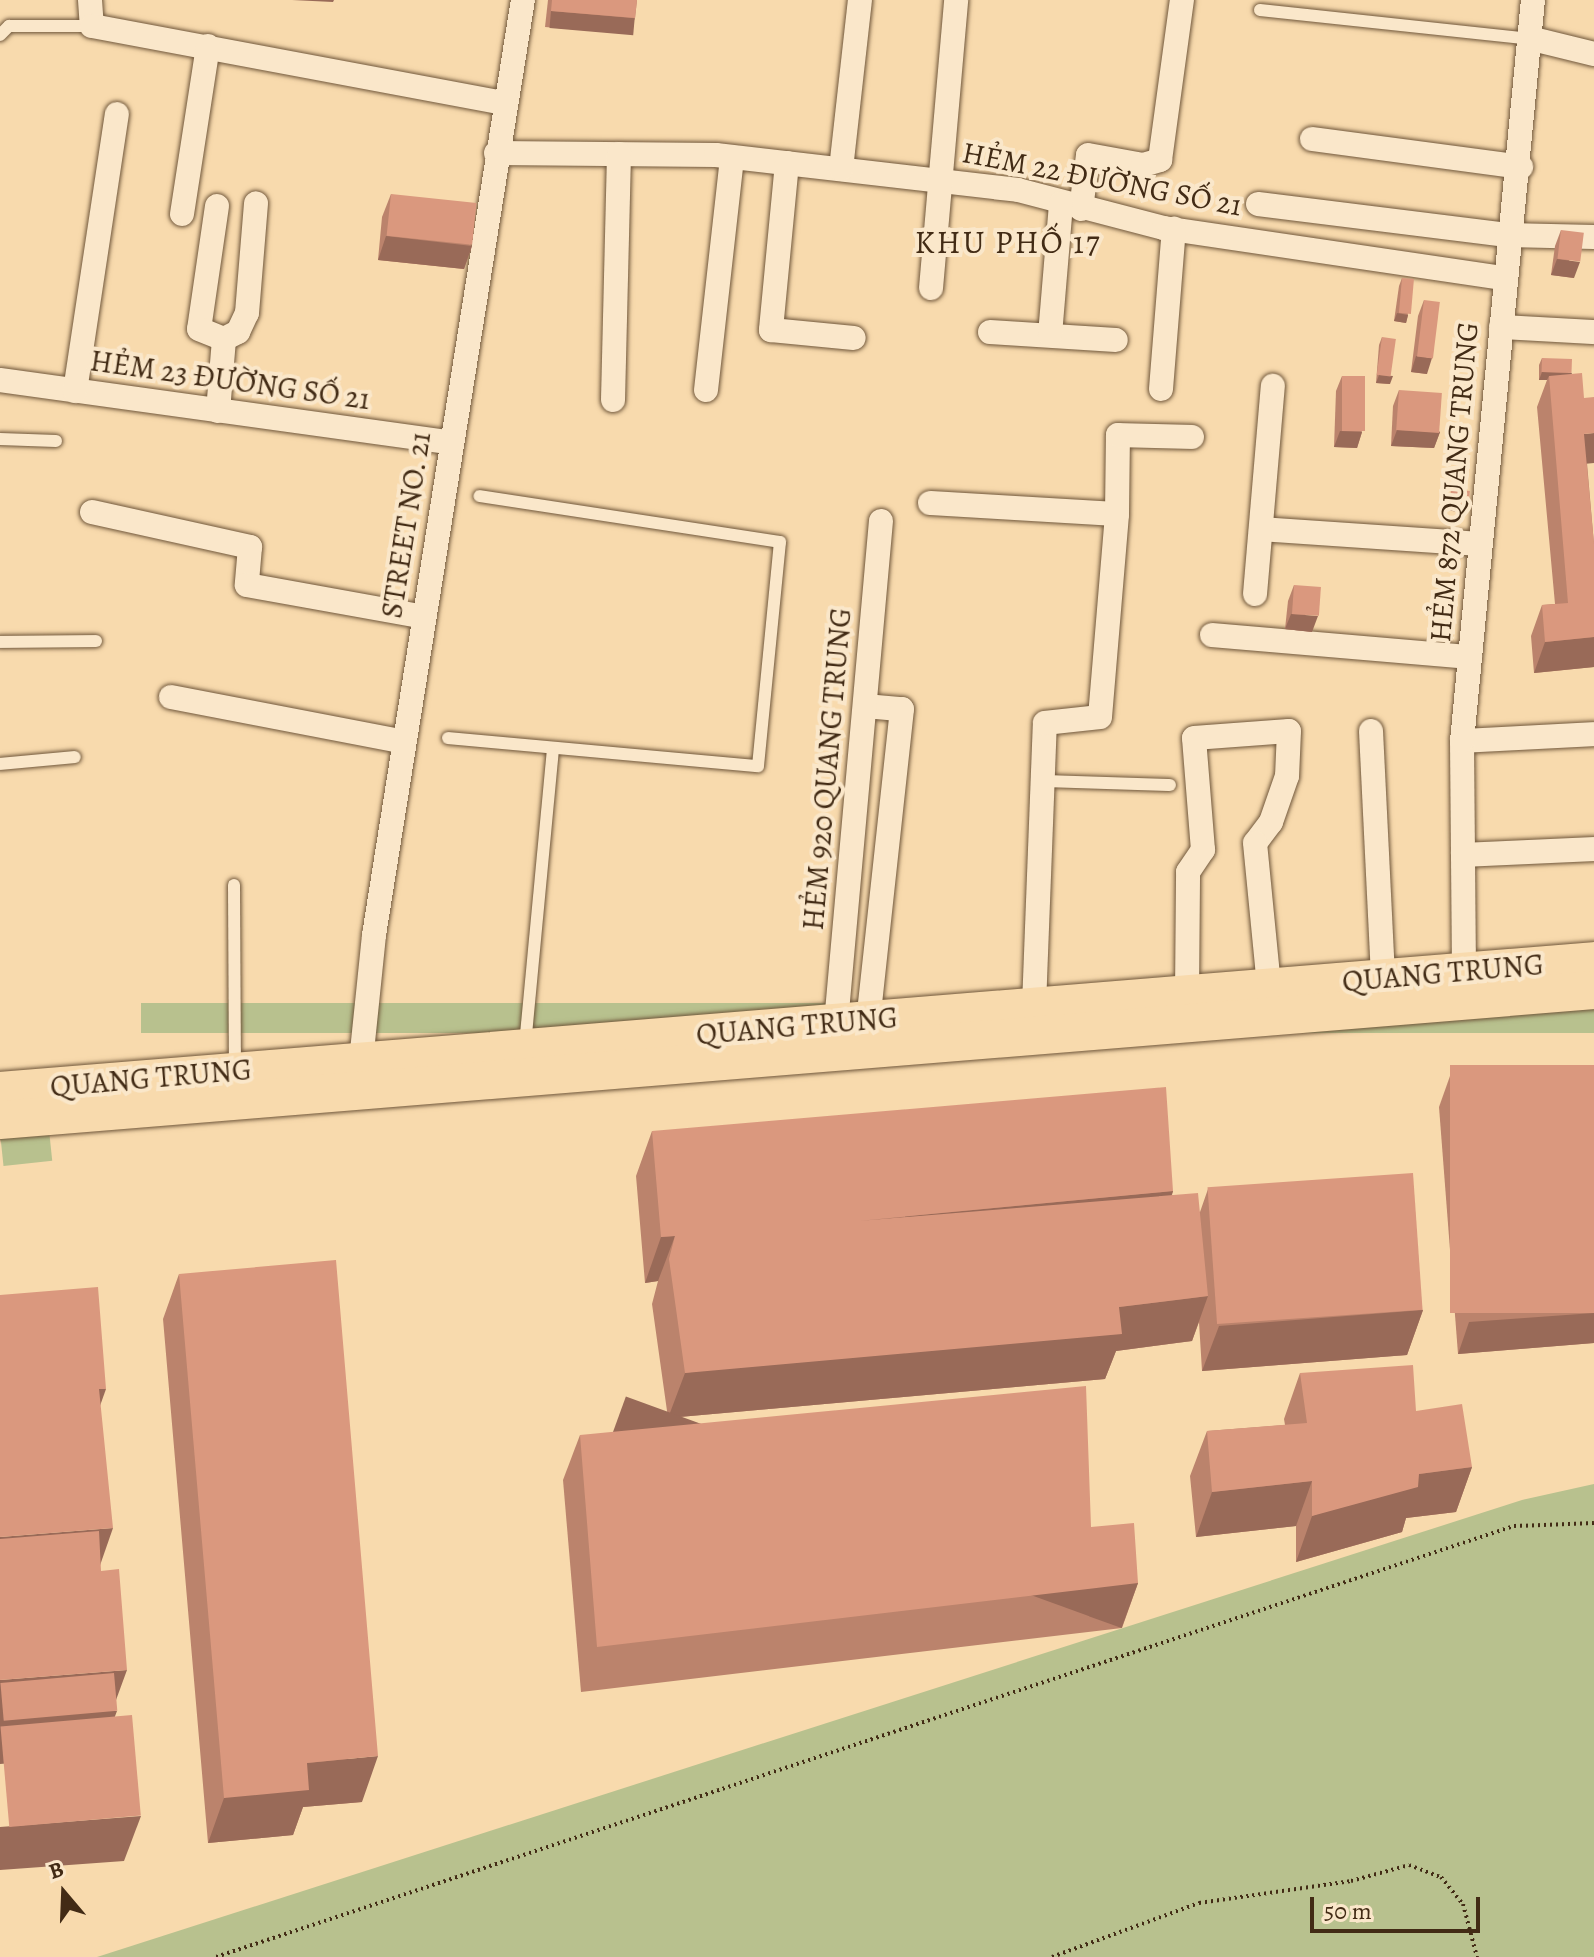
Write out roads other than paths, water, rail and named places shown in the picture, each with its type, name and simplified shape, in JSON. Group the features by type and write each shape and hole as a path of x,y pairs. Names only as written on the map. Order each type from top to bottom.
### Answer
{"main road":[{"name":"QUANG TRUNG","path":"0,1120 95,1097 235,1071 360,1076 525,1048 1594,961"},
{"name":"QUANG TRUNG","path":"0,1091 95,1097 1594,990"}],"street":[{"path":"90,0 92,26 504,103"},
{"name":"STREET NO. 21","path":"360,1076 404,742 504,103 523,0"},
{"path":"841,169 860,0"},
{"path":"931,288 956,0"},
{"path":"1050,335 1071,206 1088,155 1143,165 1160,160 1182,0"},
{"name":"HẺM 872 QUANG TRUNG","path":"1464,971 1462,741 1507,235 1521,167 1533,39 1533,0"},
{"path":"1533,39 1594,54"},
{"path":"182,214 208,46"},
{"path":"75,391 117,114"},
{"path":"1312,139 1521,167"},
{"name":"HẺM 22 ĐƯỜNG SỐ 21","path":"496,153 732,157 1018,190 1071,206 1174,229 1503,278"},
{"path":"613,400 619,154"},
{"path":"706,390 732,157"},
{"path":"787,163 771,330 854,338"},
{"path":"217,206 199,329 224,339 238,332 247,313 256,203"},
{"path":"1258,204 1507,235 1594,237"},
{"path":"1161,389 1174,229"},
{"path":"1501,327 1594,332"},
{"path":"990,332 1116,340"},
{"path":"218,411 224,339"},
{"name":"HẺM 23 ĐƯỜNG SỐ 21","path":"0,380 452,443"},
{"path":"1255,594 1273,386"},
{"path":"1034,1006 1045,723 1100,717 1117,514 1118,435 1192,437"},
{"path":"930,503 1117,514"},
{"path":"92,512 250,547 247,585 424,617"},
{"name":"HẺM 920 QUANG TRUNG","path":"852,1021 865,706 881,521"},
{"path":"1261,529 1479,544"},
{"path":"1212,635 1470,657"},
{"path":"171,697 404,742"},
{"path":"852,1021 902,709 865,706"},
{"path":"1187,994 1188,872 1203,850 1194,738 1289,731 1287,776 1271,822 1255,843 1269,987"},
{"path":"1371,731 1383,978"},
{"path":"1462,741 1594,734"},
{"path":"1463,855 1594,849"}],"lane":[{"path":"1260,10 1533,39"},
{"path":"0,35 9,26 92,26"},
{"path":"0,439 56,441"},
{"path":"448,738 553,750 758,766 780,542 480,496"},
{"path":"0,642 96,641"},
{"path":"525,1048 553,750"},
{"path":"0,764 75,757"},
{"path":"1043,781 1170,785"},
{"path":"234,885 235,1071"}],"district":[{"name":"KHU PHỐ 17","path":"1008,242"}]}
